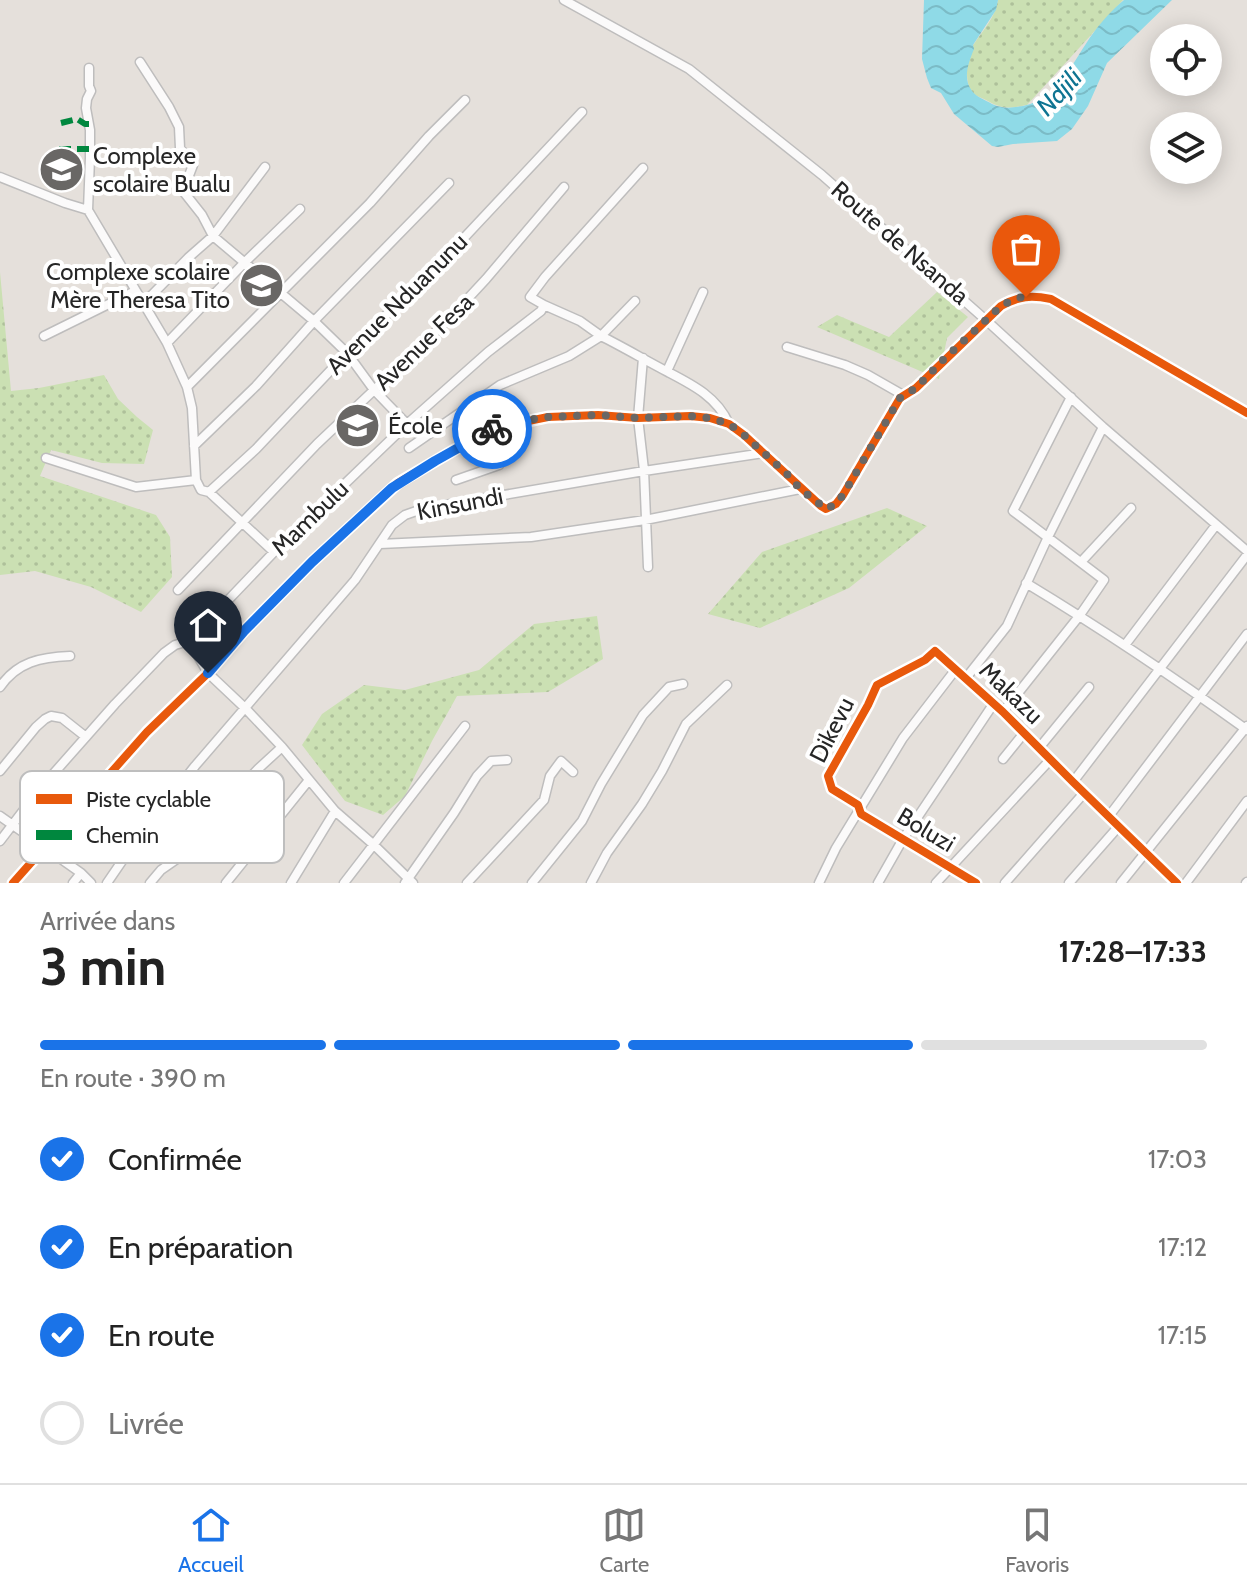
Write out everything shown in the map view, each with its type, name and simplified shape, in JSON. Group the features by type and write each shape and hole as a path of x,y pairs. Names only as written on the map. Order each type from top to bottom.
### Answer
{"street":[{"name":"Route de Nsanda","path":"564,0 689,69 822,175 1247,553"},
{"path":"140,62 179,127 180,148 192,163 183,191 202,215 213,236 314,321 347,353 375,390 407,424"},
{"path":"89,68 91,91 86,113 90,130 88,210 167,343 187,387 192,408 196,480 201,490 209,492 274,552"},
{"path":"187,387 370,203 465,100"},
{"name":"Avenue Nduanunu","path":"209,492 256,449 347,353 447,256 582,112"},
{"path":"143,304 213,236 265,167"},
{"path":"643,168 530,297 580,321 601,336 688,382 720,407 729,424"},
{"path":"0,177 88,210"},
{"path":"194,446 256,386 314,321 449,183"},
{"name":"Avenue Fesa","path":"178,590 317,444 447,321 564,187"},
{"path":"167,343 300,209"},
{"path":"44,336 135,291"},
{"path":"667,371 703,292"},
{"path":"112,771 302,572 392,488 490,429 548,417 710,418 729,424 826,509 843,495 903,395 916,388 1001,306 1016,298 1039,297 1051,299 1247,413"},
{"path":"409,448 500,385 569,356 601,336 635,301"},
{"name":"Mambulu","path":"57,771 164,653 175,645 189,641 274,552 407,424 488,352 541,311 544,305"},
{"path":"787,347 845,365 903,395"},
{"path":"643,358 638,418 644,471 648,567"},
{"path":"1003,712 1104,580 1013,511 1071,397"},
{"path":"966,678 1007,626 1103,427"},
{"path":"456,480 499,465 488,432"},
{"name":"Kinsundi","path":"192,771 355,580 392,525 405,515 422,509 764,453"},
{"path":"46,458 136,487 196,480"},
{"path":"380,544 531,537 645,520 800,489"},
{"path":"1081,562 1131,508"},
{"path":"1125,645 1216,525"},
{"path":"1073,782 1247,553"},
{"path":"1026,583 1080,615 1246,728 1121,883"},
{"path":"1109,816 1247,634"},
{"path":"189,641 208,673 282,747 335,811 409,881 477,776 491,761 507,760"},
{"name":"Dikevu","path":"859,810 858,805 832,789 828,776 868,705 873,690 935,651 943,658"},
{"path":"0,687 7,677 24,665 45,657 70,656"},
{"name":"Makazu","path":"943,658 994,703 1177,883"},
{"path":"819,883 827,864 903,738 956,669"},
{"path":"532,883 582,821 643,715 669,687 683,684"},
{"path":"591,883 607,853 662,771 686,724 727,685"},
{"path":"1039,748 1089,687"},
{"path":"878,883 903,839 994,703"},
{"path":"0,771 36,727 51,716 62,718 86,737"},
{"path":"344,883 465,726"},
{"path":"1003,759 1024,733"},
{"path":"256,771 282,747"},
{"path":"936,883 1050,760"},
{"path":"467,883 544,800 550,776 561,761 573,772"},
{"path":"284,811 309,780"},
{"path":"1005,883 1084,793"},
{"path":"1186,883 1247,801"},
{"name":"Boluzi","path":"859,810 976,883"},
{"path":"291,883 335,811"},
{"name":"Mambulu","path":"0,841 20,814"},
{"path":"0,816 20,831"},
{"path":"1069,883 1119,826"},
{"path":"13,883 31,863"},
{"path":"66,863 91,883"},
{"name":"Kinsundi","path":"107,883 122,863"},
{"path":"150,883 171,863"},
{"path":"226,883 242,863"},
{"path":"73,883 81,873"}],"green space":[{"path":"998,0 1123,0 1027,105 1009,107 996,105 974,94 967,76 972,49"},
{"path":"0,272 11,391 104,375 118,399 153,430 144,464 102,463 51,450 40,476 156,515 170,537 172,577 141,612 91,587 35,571 0,575"},
{"path":"937,292 968,317 947,338 939,379 817,327 837,315 889,337"},
{"path":"887,508 927,526 849,588 760,628 708,614 762,552"},
{"path":"597,616 603,659 548,692 457,696 405,796 383,815 345,801 302,745 322,714 364,685 405,690 479,670 534,624"}],"water":[{"name":"Ndjili","path":"924,0 998,0 996,10 973,45 967,81 976,95 1008,108 1036,102 1047,95 1097,28 1124,0 1172,0 1107,63 1088,106 1072,129 1057,141 998,147 992,146 954,114 941,93 931,88 922,59"}],"marked path":[{"path":"61,123 77,119 89,124"},
{"path":"59,149 89,149"}],"cycle path":[{"path":"112,771 312,562 398,483 490,429 548,417 710,418 729,424 744,435 826,509 836,504 843,495 900,398 916,388 1001,306 1019,298 1031,297 1051,299 1247,413"},
{"path":"976,883 861,814 858,805 832,789 828,776 877,685 925,660 935,651 1003,712 1177,883"},
{"path":"13,883 31,863"}],"way so far":[{"path":"492,429 548,417 710,418 729,424 744,435 800,489 826,509 836,504 843,495 900,398 916,388 1001,306 1016,298 1026,297"}],"place":[{"name":"Complexe scolaire Bualu","path":"62,170"},
{"name":"Complexe scolaire Mère Theresa Tito","path":"261,286"},
{"name":"École","path":"357,426"}],"route":[{"path":"208,673 244,631 312,562 392,488 492,429"}]}
